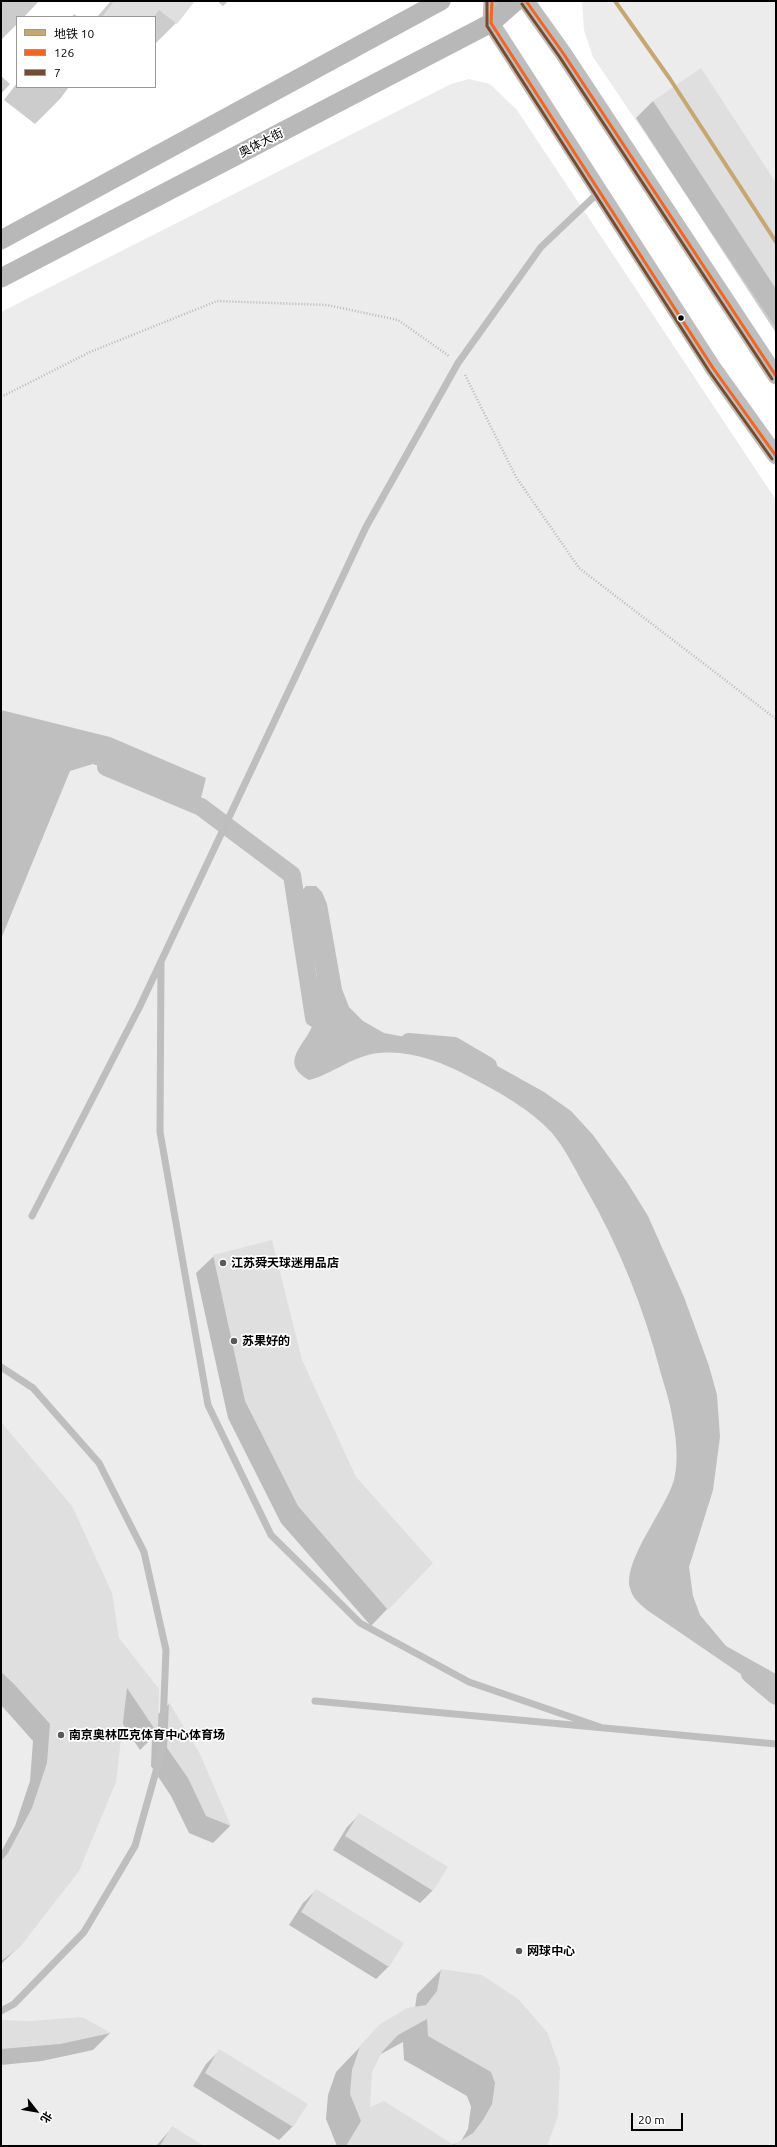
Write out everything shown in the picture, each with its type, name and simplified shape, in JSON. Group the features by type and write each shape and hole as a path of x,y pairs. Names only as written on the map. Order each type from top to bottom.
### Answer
{"main road":[{"path":"1,240 441,1"},
{"name":"奥体大街","path":"1,278 491,23 516,1"}],"street":[{"path":"492,1 491,23 714,368 776,456"},
{"path":"526,1 563,53 776,376"}],"lane":[{"path":"32,1216 135,1015 366,527 458,363 541,247 599,192"},
{"path":"161,960 160,1132 208,1405 271,1535 360,1622 469,1682 602,1728"},
{"path":"1,1367 33,1388 99,1463 144,1552 166,1650 162,1750 135,1846 84,1932 14,2004 1,2011"},
{"path":"315,1701 776,1744"}],"shaded area":[{"path":"582,1 776,1 776,328 593,57 584,30"},
{"path":"469,79 490,84 517,110 776,500 776,2146 1,2146 1,312 451,84"},
{"path":"1,710 110,737 206,778 200,802 93,764 70,771 1,939"},
{"path":"306,886 316,886 322,892 327,904 342,989 349,1007 363,1021 384,1033 421,1040 492,1063 544,1092 571,1111 593,1135 627,1182 648,1216 684,1297 709,1366 717,1395 720,1437 713,1490 689,1567 693,1596 700,1615 726,1646 776,1674 776,1689 767,1690 754,1683 647,1610 631,1592 630,1577 638,1550 662,1506 674,1480 677,1456 676,1440 669,1400 647,1325 620,1255 570,1159 557,1139 534,1116 503,1095 448,1066 426,1058 403,1053 370,1054 352,1061 327,1074 309,1080 295,1067 296,1054 313,1024 317,1002 317,977 313,956 300,915 299,905 300,894"}],"building":[{"path":"114,1 195,1 177,24 159,10 155,16 103,16"},
{"path":"701,68 776,183 776,289 653,101"},
{"path":"272,1240 302,1360 356,1477 433,1563 388,1610 298,1506 245,1401 213,1255"},
{"name":"南京奥林匹克体育中心体育场","path":"1,1422 72,1506 112,1593 119,1638 159,1689 158,1734 127,1688 116,1782 79,1871 20,1947 1,1961 1,1861 8,1853 32,1808 47,1763 50,1724 14,1684 1,1672"},
{"path":"169,1702 200,1754 231,1826 206,1816 188,1778 167,1748"},
{"path":"359,1813 448,1867 433,1891 345,1836"},
{"path":"316,1889 404,1943 389,1967 301,1912"},
{"path":"441,1969 482,1975 518,1999 547,2032 560,2068 558,2116 547,2146 346,2146 361,2121 350,2094 352,2070 360,2046 379,2025 407,2008 426,2005 437,1991","holes":["427,2019 428,2036 491,2072 495,2083 492,2104 483,2120 473,2133 454,2145 384,2101 370,2107 372,2072 382,2052 398,2035"]},
{"path":"82,2017 111,2033 60,2044 1,2049 1,2020 32,2021"},
{"path":"219,2049 308,2104 293,2127 205,2073"},
{"path":"172,2126 204,2146 160,2146"}],"waterway":[{"path":"106,767 201,807 292,875 314,1018 336,1025"},
{"path":"409,1042 454,1046 488,1066"},
{"path":"750,1674 776,1696"}],"metro line":[{"name":"10","path":"615,1 670,79 776,242"}],"transit line":[{"name":"7","path":"487,1 487,26 709,371 772,459"},
{"name":"126","path":"492,1 491,23 713,368 776,456"},
{"name":"126","path":"526,1 563,53 776,376"},
{"name":"7","path":"522,4 559,56 772,379"}],"place":[{"name":"江苏舜天球迷用品店","path":"223,1263"},
{"name":"苏果好的","path":"234,1341"},
{"name":"南京奥林匹克体育中心体育场","path":"61,1735"},
{"name":"网球中心","path":"519,1951"}]}
